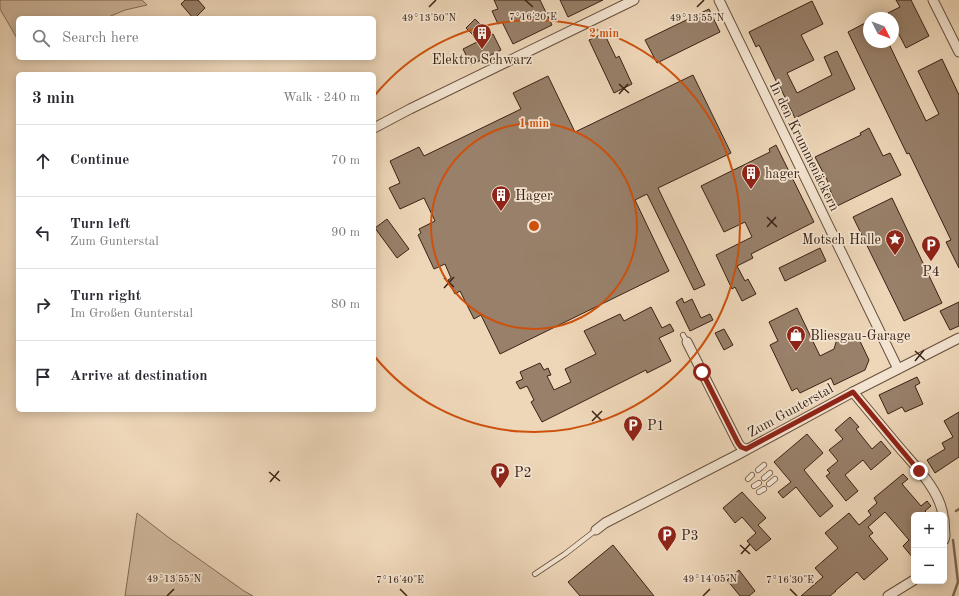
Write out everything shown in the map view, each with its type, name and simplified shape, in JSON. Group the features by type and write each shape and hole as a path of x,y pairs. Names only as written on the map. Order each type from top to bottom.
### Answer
{"street":[{"path":"376,127 634,0"},
{"name":"In den Krummenäckern","path":"719,0 898,369"},
{"path":"933,0 959,52"},
{"path":"685,338 738,443 741,447 746,449"},
{"name":"Zum Gunterstal","path":"596,530 605,523 853,392 959,338"},
{"path":"853,392 933,489 939,500 942,512"},
{"path":"888,596 911,582"}],"lane":[{"path":"758,470 764,465"},
{"path":"764,478 770,473"},
{"path":"748,479 752,475"},
{"path":"769,484 775,479"},
{"path":"754,486 759,483"},
{"path":"759,492 764,489"},
{"name":"Zum Gunterstal","path":"535,574 565,554 596,530"}],"shaded area":[{"path":"0,0 142,0 147,5 125,10 111,16 16,16 16,37 0,9"},
{"path":"137,513 168,537 253,596 125,596"}],"building":[{"path":"185,0 198,0 205,8 197,16 191,16 181,4"},
{"path":"494,0 540,0 552,25 513,44 502,22 498,24 492,11 498,9"},
{"path":"560,0 603,0 568,17"},
{"path":"896,0 911,0 929,36 906,48 899,35 899,12 890,12 900,7"},
{"path":"812,1 823,24 801,35 814,60 787,73 797,93 832,75 824,57 837,51 855,89 795,118 759,45 756,47 749,32"},
{"path":"709,9 720,32 657,63 645,40"},
{"path":"475,19 482,26 473,35 466,28"},
{"path":"863,24 863,48 891,48 926,121 939,114 918,71 942,59 959,95 959,268 946,242 951,240 909,153 907,154 848,32"},
{"path":"604,33 616,58 619,56 632,84 614,93 589,40"},
{"name":"Elektro Schwarz","path":"493,34 501,50 471,65 463,49"},
{"path":"693,75 731,153 658,188 705,285 694,290 647,194 635,200 669,271 500,354 481,315 474,319 460,291 455,294 448,280 451,278 445,264 434,269 418,235 421,233 419,229 435,221 424,198 400,209 389,188 400,183 390,161 419,147 424,156 521,109 513,93 548,76 575,132"},
{"path":"869,128 883,156 890,153 901,175 837,206 827,183 828,182 815,157 861,135 860,133"},
{"path":"776,145 814,222 751,254 753,258 737,266 745,281 748,279 756,294 742,301 735,287 732,289 716,255 752,237 745,222 724,232 701,186 770,152 769,149"},
{"path":"892,198 942,303 904,321 853,217"},
{"path":"387,219 409,249 397,258 376,227"},
{"path":"820,248 826,261 785,281 779,268"},
{"path":"682,298 684,303 692,299 701,318 710,314 713,320 690,331 676,302"},
{"path":"959,302 959,326 950,330 940,311"},
{"path":"651,307 662,328 670,324 674,331 659,338 671,361 647,373 646,370 542,422 531,402 534,400 527,386 520,389 516,382 523,379 520,372 540,363 544,370 548,368 551,375 547,376 554,390 571,382 565,369 596,354 584,331 620,314 624,321"},
{"name":"Bliesgau-Garage","path":"797,308 820,356 834,349 837,339 849,333 858,337 869,360 865,370 834,385 831,378 800,393 797,388 792,391 770,345 778,341 769,322"},
{"path":"724,329 733,345 724,350 715,333"},
{"path":"917,377 920,383 915,386 923,404 905,412 902,407 888,414 879,395"},
{"path":"959,412 959,457 935,473 927,460 945,449 942,443 953,437 944,421"},
{"path":"850,417 859,427 856,429 872,449 881,441 891,453 871,470 863,460 845,475 858,491 846,501 826,476 830,473 827,470 838,461 829,450 843,439 835,430"},
{"path":"807,434 823,453 804,470 833,506 820,517 796,487 783,498 778,492 791,482 774,462"},
{"path":"903,474 908,479 902,484 921,506 927,501 931,506 925,511 926,512 911,512 911,555 903,546 909,540 885,512 868,527 873,533 869,536 888,559 864,580 857,572 830,596 801,596 823,577 815,568 838,548 825,533 849,513 859,525 871,515 868,511 877,503 874,498"},
{"path":"742,492 766,518 758,525 771,539 756,551 747,541 756,533 742,517 735,523 723,508"},
{"path":"613,545 654,596 580,596 568,582"},
{"path":"739,570 755,591 749,596 740,596 727,580"}],"waterway":[{"path":"953,540 958,582 953,596"}],"place":[{"name":"Elektro Schwarz","path":"482,50"},
{"name":"hager","path":"751,190"},
{"name":"Hager","path":"501,212"},
{"name":"Motsch Halle","path":"895,256"},
{"name":"P4","path":"931,262"},
{"name":"Bliesgau-Garage","path":"796,352"},
{"name":"P1","path":"633,442"},
{"name":"P2","path":"500,489"},
{"name":"P3","path":"667,552"}],"route":[{"path":"702,372 741,447 746,449 749,448 853,392 919,471"}]}
